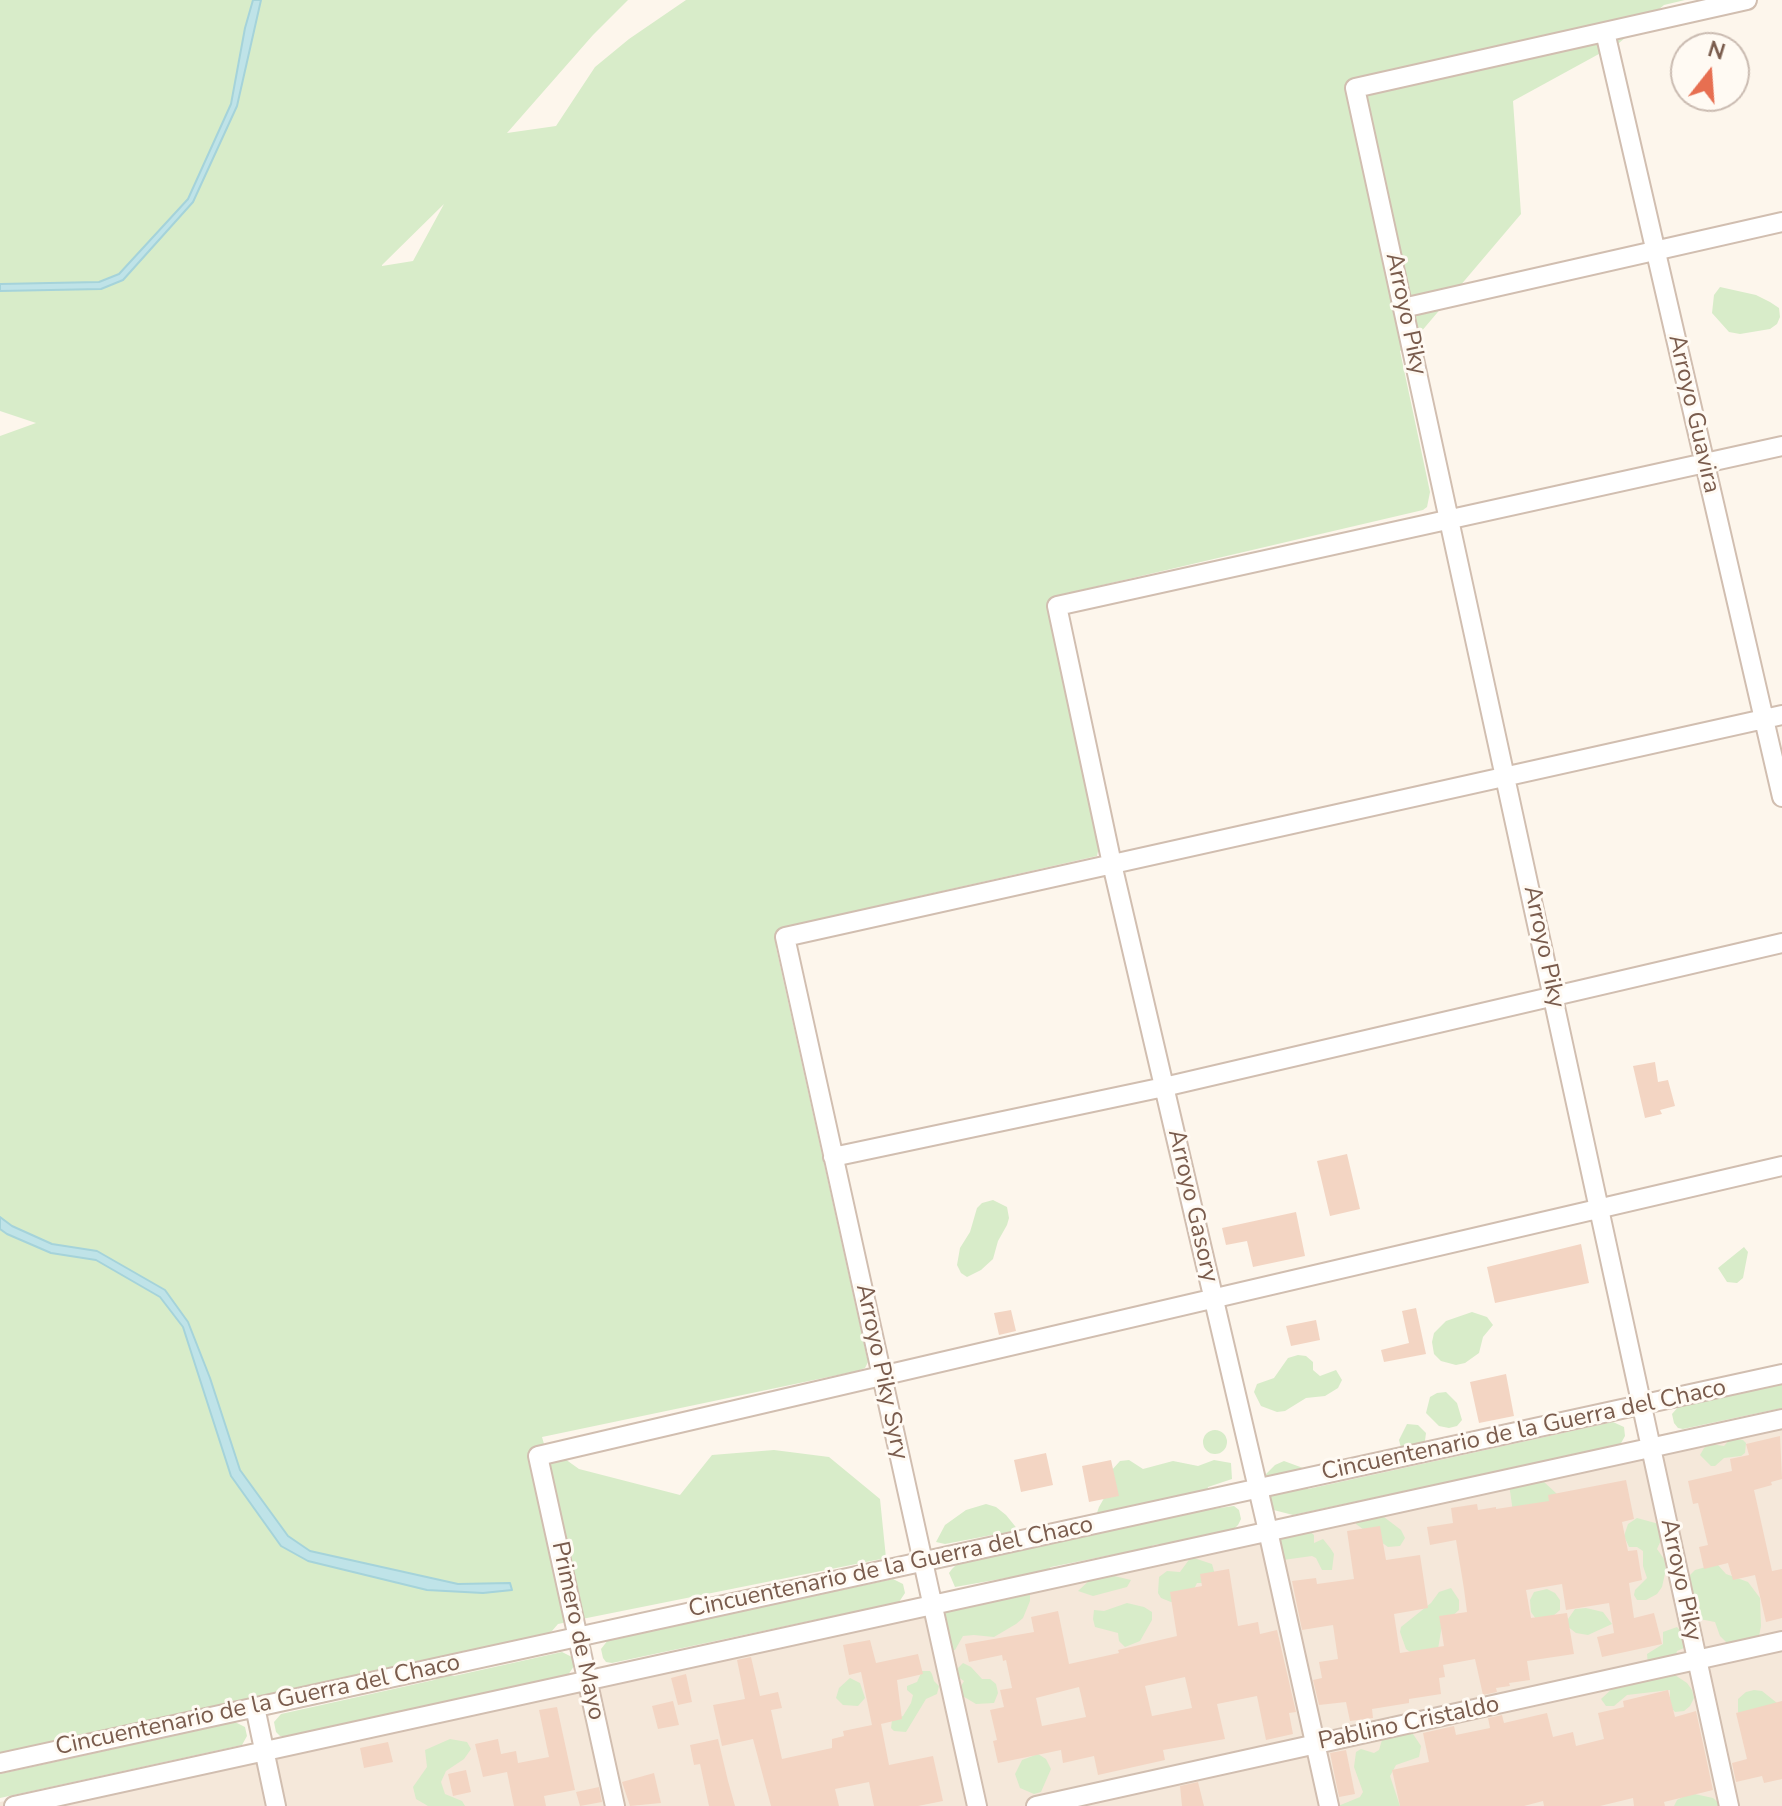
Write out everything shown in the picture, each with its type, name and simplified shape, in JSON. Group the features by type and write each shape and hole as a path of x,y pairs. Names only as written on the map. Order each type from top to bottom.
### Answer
{"street":[{"path":"1605,32 1747,0"},
{"name":"Arroyo Piky","path":"1605,32 1355,88 1729,1806"},
{"name":"Arroyo Guavira","path":"1605,32 1705,463 1773,717 1782,797"},
{"path":"1403,308 1782,222"},
{"path":"1449,519 1782,446"},
{"name":"Arroyo Gasory","path":"1329,1806 1112,864 1057,606 1449,519"},
{"path":"1112,864 1773,717"},
{"name":"Arroyo Piky Syry","path":"977,1806 785,937 1112,864"},
{"path":"833,1157 1164,1087 1782,943"},
{"path":"881,1376 1782,1166"},
{"name":"Cincuentenario de la Guerra del Chaco","path":"0,1763 1782,1374"},
{"name":"Primero de Mayo","path":"615,1806 538,1456 881,1376"},
{"name":"Cincuentenario de la Guerra del Chaco","path":"14,1806 1782,1419"},
{"name":"Pablino Cristaldo","path":"1036,1806 1782,1641"},
{"path":"255,1707 276,1806"}],"shaded area":[{"path":"1782,1412 1782,1806 0,1806 0,1802"}],"green space":[{"path":"0,0 628,0 507,133 556,126 595,67 686,0 1685,0 1664,5 1619,43 1513,101 1521,214 1409,346 1400,351 1430,492 1427,507 1060,595 1052,601 1100,842 1097,856 788,926 778,932 776,947 868,1362 865,1368 857,1371 542,1437 544,1444 579,1469 680,1495 712,1455 774,1450 829,1457 880,1499 886,1558 558,1624 546,1634 0,1753 0,436 36,423 0,411","holes":["444,204 413,261 382,266"]},
{"path":"1720,287 1756,295 1770,302 1779,308 1777,324 1770,329 1740,334 1729,332 1712,313 1714,295"},
{"path":"993,1200 1007,1207 1007,1225 993,1259 967,1277 957,1265 960,1248 970,1232 977,1208"},
{"path":"1744,1247 1748,1252 1743,1278 1737,1283 1727,1282 1718,1268"},
{"path":"1472,1312 1487,1317 1493,1325 1483,1337 1479,1353 1456,1365 1441,1361 1434,1354 1434,1333 1446,1321"},
{"path":"1306,1356 1313,1362 1313,1370 1320,1376 1336,1370 1342,1380 1338,1388 1325,1396 1306,1398 1285,1411 1277,1412 1261,1406 1254,1392 1257,1384 1274,1378 1288,1358"},
{"path":"1782,1384 1782,1408 1683,1429 1674,1423 1672,1414 1679,1406"},
{"path":"1446,1392 1457,1403 1462,1420 1457,1426 1449,1428 1439,1426 1426,1413 1430,1397"},
{"path":"1613,1422 1624,1427 1625,1436 1620,1445 1293,1515 1262,1507 1263,1477 1284,1461 1303,1468 1308,1489"},
{"path":"1407,1424 1418,1425 1426,1433 1424,1448 1401,1448 1399,1440"},
{"path":"1215,1430 1224,1433 1227,1442 1224,1451 1215,1454 1206,1451 1203,1442 1206,1433"},
{"path":"1731,1438 1746,1443 1745,1453 1741,1456 1724,1458 1711,1466 1700,1455 1711,1444 1724,1446"},
{"path":"1129,1460 1143,1469 1173,1461 1198,1466 1214,1460 1231,1463 1232,1479 1208,1487 1203,1506 1205,1510 1234,1506 1239,1510 1241,1519 1238,1525 1212,1538 1154,1545 1132,1555 1111,1555 1051,1567 1030,1583 1030,1601 1023,1618 1016,1624 994,1637 963,1636 955,1650 946,1651 940,1619 945,1611 1005,1584 1012,1577 955,1587 949,1573 952,1569 956,1565 995,1556 998,1540 992,1535 945,1544 936,1542 945,1525 966,1510 986,1504 1006,1515 1019,1531 1055,1532 1059,1542 1089,1536 1107,1493 1111,1471 1120,1461"},
{"path":"1544,1482 1557,1494 1554,1502 1513,1512 1509,1484"},
{"path":"1380,1514 1401,1530 1405,1538 1400,1546 1388,1547 1356,1524 1356,1521"},
{"path":"1637,1518 1659,1524 1662,1538 1657,1549 1666,1569 1662,1587 1646,1600 1637,1600 1634,1595 1647,1578 1643,1551 1629,1547 1624,1536 1628,1524"},
{"path":"1307,1529 1314,1535 1314,1543 1323,1539 1331,1549 1334,1554 1332,1570 1322,1570 1312,1556 1283,1560 1276,1541 1287,1533"},
{"path":"1191,1557 1212,1564 1215,1575 1207,1583 1197,1583 1178,1601 1161,1598 1158,1593 1159,1577 1167,1571 1180,1572"},
{"path":"1717,1564 1726,1574 1748,1582 1760,1598 1761,1626 1759,1636 1753,1643 1728,1644 1720,1636 1715,1622 1694,1618 1688,1577 1695,1570"},
{"path":"1110,1575 1131,1580 1127,1587 1093,1596 1078,1591 1092,1578"},
{"path":"893,1579 903,1584 905,1593 899,1602 612,1663 603,1658 601,1649 608,1640"},
{"path":"1451,1588 1459,1600 1459,1610 1442,1625 1438,1649 1413,1654 1406,1649 1401,1627 1431,1603 1439,1592"},
{"path":"1547,1589 1560,1600 1560,1610 1553,1616 1536,1619 1531,1612 1530,1600 1534,1592"},
{"path":"1127,1603 1152,1612 1152,1620 1140,1641 1125,1647 1119,1641 1118,1633 1095,1627 1093,1619 1094,1610 1104,1611"},
{"path":"1575,1609 1603,1612 1612,1624 1588,1635 1576,1633 1566,1622"},
{"path":"1677,1627 1685,1636 1684,1648 1677,1651 1675,1659 1648,1664 1647,1654 1663,1644 1663,1632"},
{"path":"562,1652 572,1657 574,1666 568,1675 285,1736 276,1732 274,1722 281,1714 434,1680 444,1675 454,1676"},
{"path":"963,1663 982,1679 990,1679 996,1684 998,1693 994,1703 976,1704 961,1695 960,1688 964,1681 958,1677 957,1669"},
{"path":"922,1671 932,1674 939,1686 937,1694 926,1699 906,1732 894,1731 891,1728 892,1720 903,1716 911,1703 913,1695 907,1686 917,1682"},
{"path":"1672,1673 1692,1690 1694,1698 1684,1711 1675,1712 1670,1706 1670,1690 1627,1695 1614,1706 1606,1706 1601,1699 1614,1687"},
{"path":"850,1678 860,1683 865,1698 858,1706 843,1705 836,1698 839,1688"},
{"path":"1754,1690 1762,1691 1777,1703 1743,1720 1738,1712 1738,1699"},
{"path":"235,1722 245,1727 247,1736 242,1745 0,1798 0,1774"},
{"path":"1411,1731 1421,1746 1419,1757 1396,1765 1390,1776 1400,1806 1338,1806 1360,1797 1363,1792 1354,1767 1356,1752 1361,1749 1374,1753 1379,1750 1384,1733"},
{"path":"450,1739 467,1742 471,1749 464,1759 446,1771 441,1782 445,1794 462,1801 465,1806 428,1806 416,1799 413,1787 427,1767 425,1750"},
{"path":"1038,1754 1046,1759 1051,1769 1041,1792 1034,1794 1020,1788 1015,1774 1022,1760"},
{"path":"1690,1793 1713,1798 1722,1806 1674,1806 1677,1800"}],"water":[{"path":"253,0 261,0 237,106 193,202 123,280 101,289 0,291 0,284 99,282 119,274 188,199 231,104"},
{"path":"0,1217 12,1226 52,1244 97,1251 165,1290 188,1322 240,1470 288,1536 310,1551 458,1584 510,1583 512,1590 483,1593 427,1590 308,1561 281,1546 231,1476 183,1327 160,1297 96,1260 51,1253 7,1234 0,1229"}],"building":[{"path":"1655,1062 1658,1082 1668,1080 1675,1106 1660,1110 1662,1114 1645,1118 1633,1066"},
{"path":"1347,1154 1360,1209 1330,1216 1317,1161"},
{"path":"1296,1212 1305,1256 1253,1267 1247,1241 1226,1245 1222,1228"},
{"path":"1581,1244 1589,1283 1495,1303 1487,1267"},
{"path":"1416,1308 1426,1354 1384,1362 1381,1350 1409,1343 1402,1311"},
{"path":"1011,1310 1016,1331 999,1335 994,1313"},
{"path":"1316,1320 1320,1340 1291,1346 1286,1326"},
{"path":"1506,1374 1514,1416 1479,1423 1470,1382"},
{"path":"1780,1436 1782,1479 1754,1490 1772,1571 1782,1569 1782,1618 1766,1622 1755,1575 1733,1580 1728,1563 1704,1569 1699,1547 1708,1545 1698,1503 1693,1504 1688,1481 1732,1471 1730,1459 1749,1455 1746,1444"},
{"path":"1046,1453 1053,1485 1021,1492 1014,1460"},
{"path":"1111,1460 1119,1496 1089,1502 1082,1466"},
{"path":"1626,1480 1634,1519 1622,1522 1628,1551 1637,1550 1642,1580 1629,1583 1634,1618 1654,1613 1662,1644 1602,1657 1597,1637 1614,1633 1609,1603 1566,1610 1562,1584 1526,1590 1531,1618 1567,1613 1574,1654 1527,1661 1530,1680 1509,1683 1510,1686 1496,1688 1497,1692 1483,1695 1475,1659 1443,1665 1445,1677 1439,1678 1441,1694 1372,1709 1373,1718 1350,1721 1346,1702 1319,1705 1313,1680 1322,1678 1319,1662 1338,1659 1333,1625 1302,1630 1292,1581 1316,1578 1317,1584 1354,1579 1347,1531 1380,1526 1386,1560 1420,1555 1428,1608 1394,1614 1400,1653 1444,1646 1439,1616 1467,1612 1464,1589 1456,1540 1430,1545 1427,1527 1453,1523 1451,1508 1477,1504 1478,1510 1496,1509 1549,1501 1548,1495"},
{"path":"1229,1569 1238,1626 1258,1622 1260,1634 1277,1630 1296,1712 1289,1713 1293,1734 1266,1740 1257,1696 1217,1704 1225,1739 1163,1750 1165,1760 1098,1775 1094,1756 1063,1763 1061,1750 998,1763 993,1741 997,1740 990,1710 1004,1707 1000,1690 1012,1688 1006,1660 1003,1661 1002,1655 969,1662 965,1644 1034,1632 1031,1617 1058,1611 1069,1664 1177,1636 1170,1592 1202,1586 1200,1574","holes":["1185,1677 1192,1708 1152,1716 1145,1686","1079,1687 1086,1717 1042,1726 1036,1698"]},
{"path":"870,1640 876,1663 918,1654 923,1674 897,1680 902,1719 881,1724 889,1765 933,1756 943,1801 918,1806 874,1806 869,1782 835,1789 839,1806 771,1806 753,1739 722,1746 713,1705 745,1699 737,1660 751,1657 760,1696 778,1692 782,1708 771,1710 782,1759 832,1748 832,1739 844,1736 843,1731 872,1725 861,1672 849,1675 843,1645"},
{"path":"686,1674 692,1702 678,1705 671,1678"},
{"path":"1668,1690 1675,1717 1696,1711 1713,1790 1664,1802 1665,1806 1634,1806 1633,1798 1600,1806 1544,1806 1543,1801 1524,1806 1400,1806 1392,1770 1429,1762 1423,1733 1454,1726 1456,1735 1490,1728 1488,1718 1502,1715 1504,1723 1547,1713 1553,1737 1573,1732 1576,1746 1604,1739 1598,1713 1624,1707 1623,1701"},
{"path":"673,1701 679,1725 658,1729 652,1706"},
{"path":"1782,1701 1782,1779 1764,1783 1762,1776 1736,1782 1732,1763 1747,1759 1736,1713"},
{"path":"557,1707 575,1790 544,1796 546,1806 514,1806 507,1772 483,1777 475,1744 498,1739 501,1754 516,1751 518,1763 549,1757 539,1710"},
{"path":"718,1739 735,1806 709,1806 700,1764 694,1765 690,1745"},
{"path":"388,1742 393,1762 364,1768 360,1748"},
{"path":"1346,1750 1355,1794 1339,1797 1330,1753"},
{"path":"466,1770 471,1792 453,1796 448,1774"},
{"path":"654,1773 661,1803 630,1806 622,1782"},
{"path":"1198,1782 1204,1806 1182,1806 1180,1786"},
{"path":"599,1787 602,1802 580,1806 576,1792"}]}
